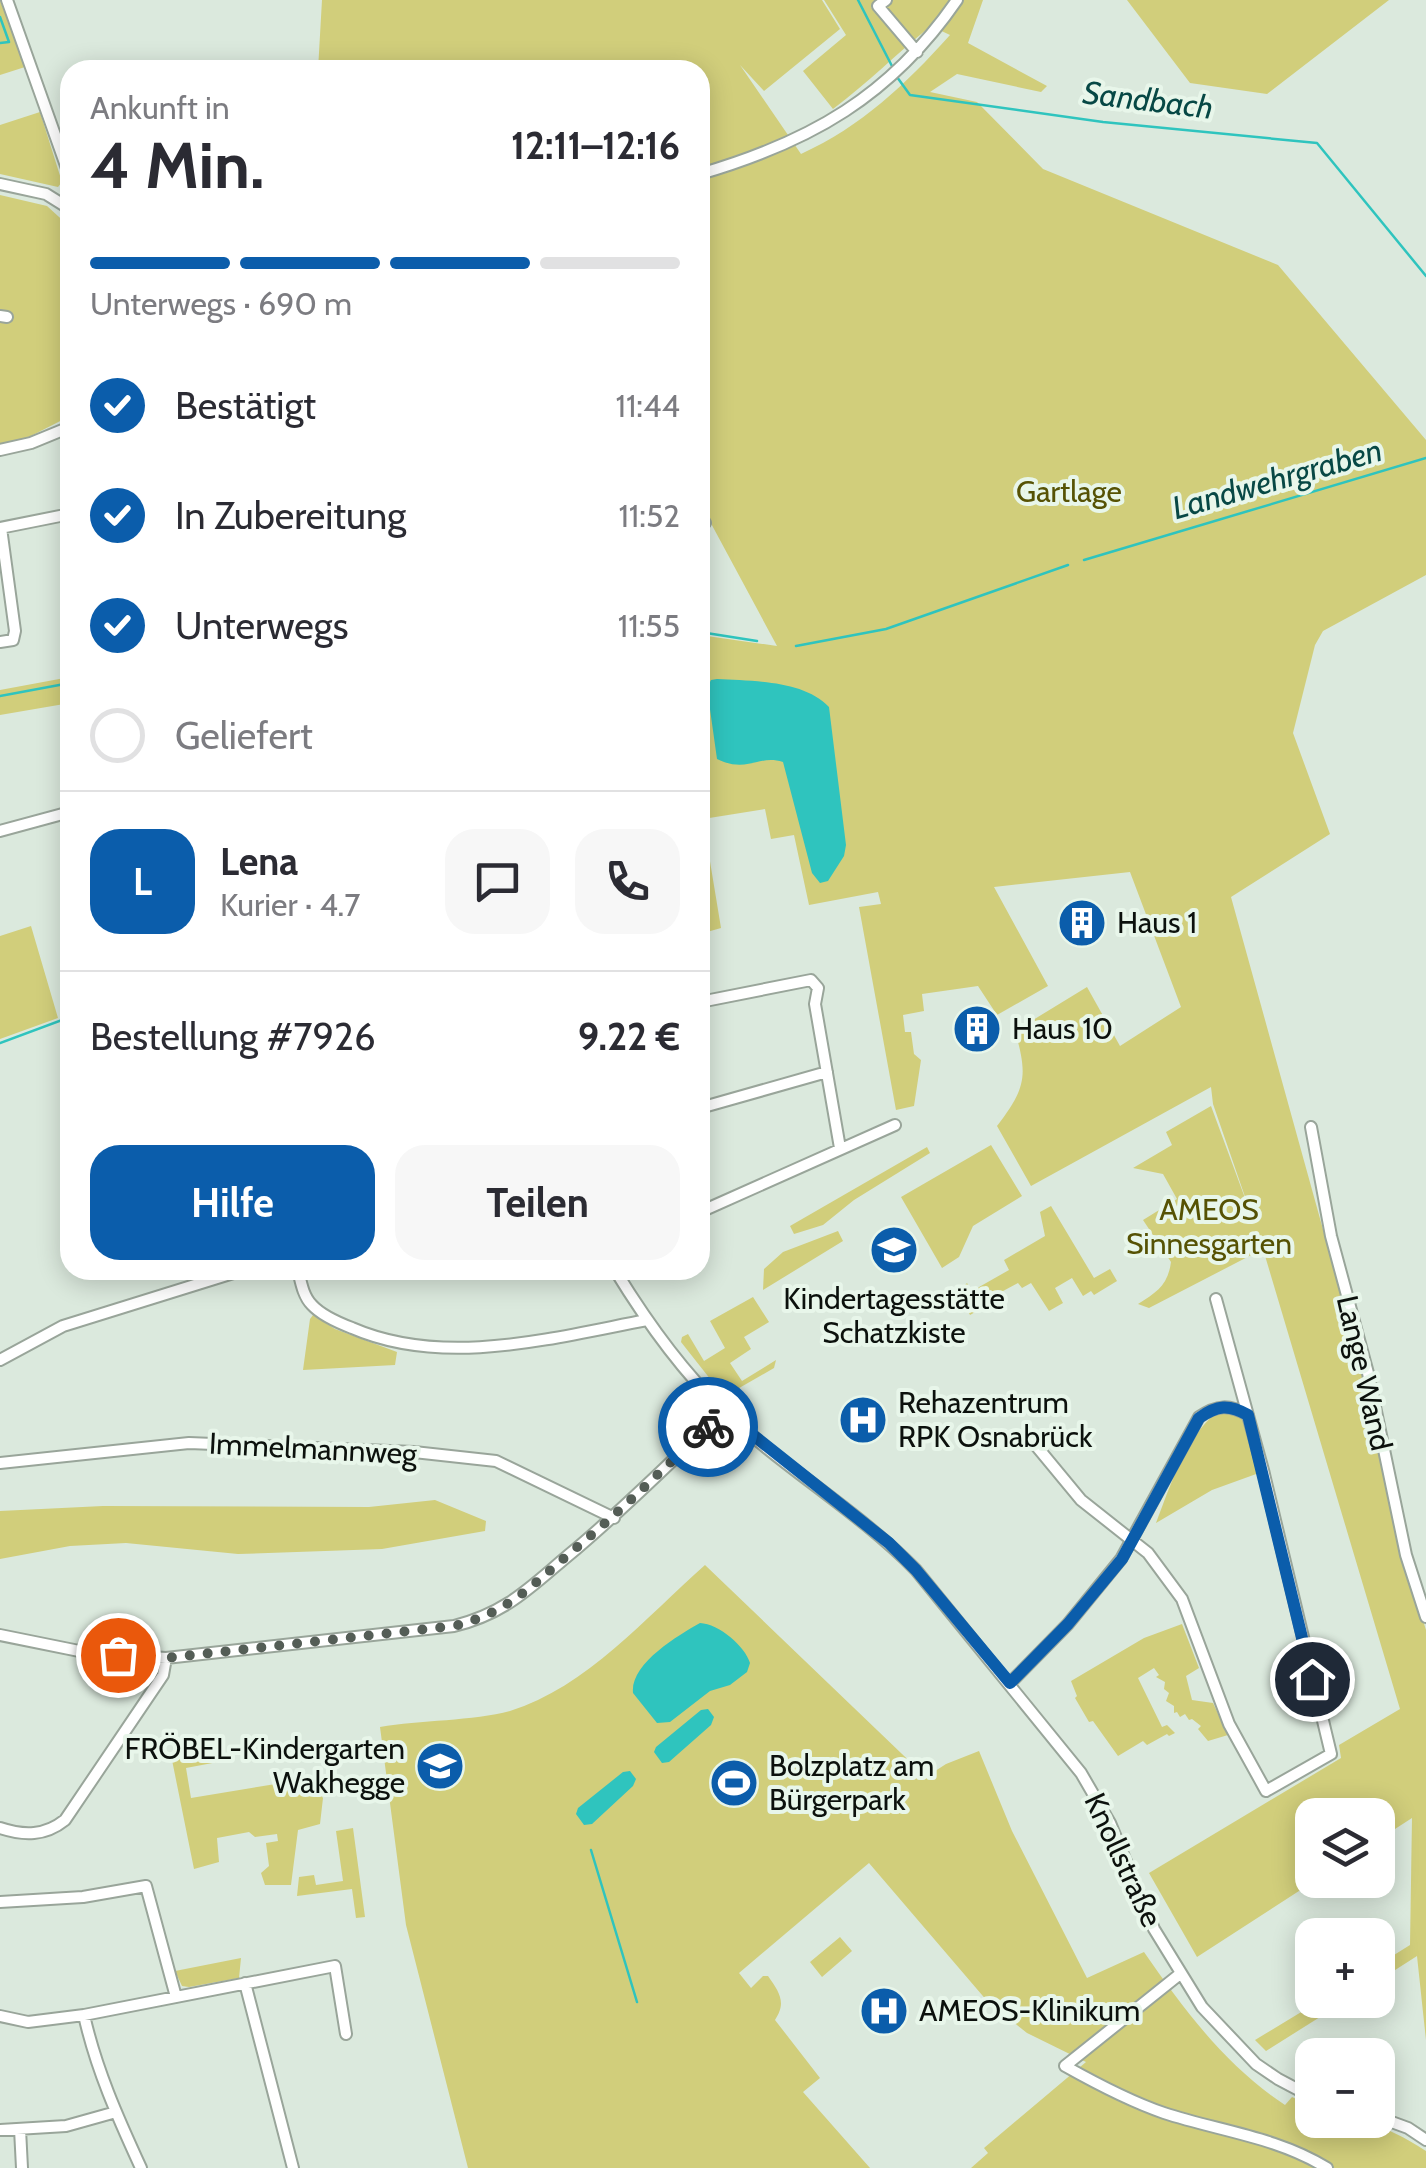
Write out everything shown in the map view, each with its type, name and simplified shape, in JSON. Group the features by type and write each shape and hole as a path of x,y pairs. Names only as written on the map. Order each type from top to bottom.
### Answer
{"street":[{"path":"7,0 60,149"},
{"path":"886,0 878,6 918,52"},
{"path":"710,171 785,146 854,108 918,52 958,0"},
{"path":"0,184 60,199"},
{"path":"0,450 60,430"},
{"path":"0,642 13,640 15,630 0,528 60,516"},
{"path":"0,832 60,815"},
{"path":"710,1000 811,980 818,988 815,1004 840,1148"},
{"path":"710,1105 827,1072"},
{"path":"710,1207 895,1124"},
{"name":"Lange Wand","path":"1310,1126 1330,1236 1368,1373 1406,1555 1426,1617"},
{"path":"0,1360 63,1326 211,1280"},
{"path":"300,1280 313,1307 364,1334 435,1349 470,1348 648,1320"},
{"name":"Knollstraße","path":"621,1280 700,1387 724,1412 889,1543 916,1570 1082,1774 1097,1799 1154,1929 1180,1974 1221,2029 1256,2064 1295,2088"},
{"path":"1033,1442 1081,1500 1148,1552 1182,1599 1229,1724 1266,1790 1331,1754 1216,1299"},
{"path":"1010,1683 1068,1624 1134,1541 1199,1418 1214,1407 1234,1406 1248,1415"},
{"path":"0,1635 89,1652 166,1658 481,1620 527,1593 614,1518 724,1412"},
{"name":"Immelmannweg","path":"0,1462 189,1443 430,1454 496,1462 614,1518"},
{"path":"0,1828 31,1835 52,1830 65,1820 163,1675 166,1658"},
{"path":"0,1902 82,1897 146,1886 176,1997"},
{"path":"0,2016 28,2022 84,2015 334,1966 346,2034"},
{"path":"1180,1974 1065,2066 1136,2102 1300,2152 1326,2168"},
{"path":"245,1984 293,2168"},
{"path":"84,2015 91,2047 141,2168"},
{"path":"0,2130 66,2126 116,2112"},
{"path":"1395,2124 1426,2140"},
{"path":"20,2128 22,2168"}],"green space":[{"path":"0,0 25,67 0,75"},
{"name":"Gartlage","path":"322,0 822,0 840,29 764,91 740,65 801,154 844,131 882,103 950,35 931,26 833,109 803,71 846,35 824,0 880,0 871,7 875,13 893,0 983,0 968,43 1047,86 1041,92 957,74 930,92 977,102 1043,169 1278,265 1426,440 1426,575 1323,631 1315,645 1293,733 1330,834 1231,897 1368,1392 1406,1567 1426,1630 1426,2040 1417,1956 1395,1970 1395,1954 1410,1945 1412,1818 1395,1829 1395,1798 1295,1798 1295,1894 1197,1957 1149,1873 1341,1758 1339,1745 1400,1709 1263,1249 1149,1308 1138,1304 1160,1287 1171,1262 1143,1220 1177,1199 1163,1174 1133,1168 1172,1145 1166,1132 1211,1106 1252,1217 1213,1104 1211,1087 1031,1186 997,1126 1022,1081 1022,1059 1015,1031 1087,987 1120,1046 1181,1007 1130,872 994,887 1048,986 997,1015 978,986 922,994 924,1011 903,1015 905,1032 911,1032 914,1054 921,1060 914,1106 896,1110 859,907 881,904 878,892 809,905 794,835 771,839 765,809 710,818 710,636 777,646 710,522 710,60 319,60"},
{"path":"1127,0 1389,0 1267,94 1190,83"},
{"path":"40,112 60,176 58,187 0,174 0,125"},
{"path":"0,195 47,206 60,218 60,421 29,437 0,444"},
{"path":"60,679 60,705 0,715 0,690"},
{"name":"Gartlage","path":"710,861 721,928 710,931"},
{"path":"31,926 58,1018 0,1039 0,936"},
{"path":"991,1145 1022,1196 973,1226 959,1257 942,1268 901,1197"},
{"path":"927,1147 930,1153 854,1200 823,1225 794,1234 790,1226"},
{"path":"1051,1206 1094,1278 1110,1269 1117,1281 1094,1295 1091,1291 1083,1296 1072,1278 1055,1288 1063,1303 1049,1311 1031,1283 1022,1288 1018,1283 975,1306 977,1311 970,1315 962,1298 964,1287 967,1283 972,1291 1009,1270 1004,1260 1045,1236 1040,1212"},
{"path":"838,1231 843,1241 763,1290 764,1269 783,1252"},
{"path":"753,1297 769,1322 744,1337 751,1349 730,1363 742,1381 776,1360 774,1368 727,1395 722,1394 681,1342 682,1337 688,1334 704,1361 725,1348 710,1321"},
{"path":"313,1315 335,1329 397,1352 395,1365 303,1370"},
{"path":"1217,1412 1234,1412 1245,1418 1259,1473 1212,1490 1156,1523 1188,1448"},
{"path":"435,1500 486,1521 485,1531 382,1549 238,1554 126,1543 70,1546 0,1559 0,1511 103,1506 369,1507"},
{"path":"705,1565 926,1777 979,1751 1012,1831 1087,1978 1144,1952 1207,2036 1243,2073 1285,2105 1295,2098 1295,2138 1395,2138 1395,2134 1426,2151 1426,2168 971,2168 988,2153 984,2148 1086,2062 1027,2033 988,2002 869,1863 739,1973 751,1988 768,1976 781,2002 775,2020 820,2078 803,2092 870,2168 468,2168 406,1925 380,1727 510,1711 565,1685 614,1648"},
{"path":"1182,1624 1199,1668 1186,1676 1192,1700 1213,1703 1228,1735 1208,1741 1198,1729 1201,1726 1185,1714 1180,1717 1174,1713 1174,1706 1166,1701 1169,1693 1164,1689 1165,1682 1156,1677 1159,1675 1154,1668 1138,1678 1162,1727 1167,1725 1175,1733 1147,1745 1143,1741 1118,1756 1093,1721 1089,1722 1075,1698 1071,1681 1144,1638"},
{"path":"222,1751 223,1761 186,1768 191,1798 288,1782 305,1790 316,1788 323,1798 320,1824 298,1830 291,1885 265,1885 261,1873 269,1866 266,1843 278,1841 277,1834 255,1837 249,1832 217,1838 219,1862 194,1869 172,1760"},
{"path":"353,1828 365,1917 356,1918 352,1889 297,1896 299,1877 314,1875 316,1885 343,1881 336,1831"},
{"path":"840,1937 852,1951 822,1977 810,1962"},
{"path":"241,1958 239,1978 189,1987 182,1986 175,1971"},
{"path":"1295,2016 1318,2018 1266,2051 1255,2040"}],"water":[{"path":"711,680 792,687 829,707 846,845 844,856 828,881 820,883 812,873 783,762 766,760 737,765 717,759 710,709"},
{"path":"700,1623 715,1627 737,1643 750,1663 747,1672 730,1685 710,1691 670,1722 657,1723 633,1693 634,1682 657,1652"},
{"path":"708,1709 714,1717 711,1725 669,1762 662,1763 654,1752 656,1747 701,1710"},
{"path":"630,1771 636,1779 633,1786 592,1824 584,1825 576,1814 578,1808 623,1772"}],"waterway":[{"name":"Sandbach","path":"858,0 894,70"},
{"path":"0,17 9,42 0,43"},
{"name":"Sandbach","path":"897,77 910,95 1103,122 1317,143 1426,276"},
{"name":"Landwehrgraben","path":"1084,560 1426,458"},
{"name":"Landwehrgraben","path":"796,646 886,629 1068,565"},
{"name":"Landwehrgraben","path":"710,634 757,641"},
{"name":"Landwehrgraben","path":"0,696 60,685"},
{"path":"0,1043 60,1021"},
{"path":"591,1850 637,2002"}],"way so far":[{"path":"118,1655 166,1658 481,1620 527,1593 614,1518 708,1427"}],"place":[{"name":"Haus 1","path":"1082,923"},
{"name":"Haus 10","path":"977,1029"},
{"name":"Kindertagesstätte Schatzkiste","path":"894,1250"},
{"name":"Rehazentrum RPK Osnabrück","path":"863,1420"},
{"name":"FRÖBEL-Kindergarten Wakhegge","path":"440,1766"},
{"name":"Bolzplatz am Bürgerpark","path":"734,1783"},
{"name":"AMEOS-Klinikum","path":"884,2011"}],"route":[{"path":"708,1427 724,1412 889,1543 1010,1683 1068,1624 1122,1559 1199,1418 1214,1407 1234,1406 1248,1415 1312,1679"}],"park label":[{"name":"AMEOS Sinnesgarten","path":"1209,1227"}]}
